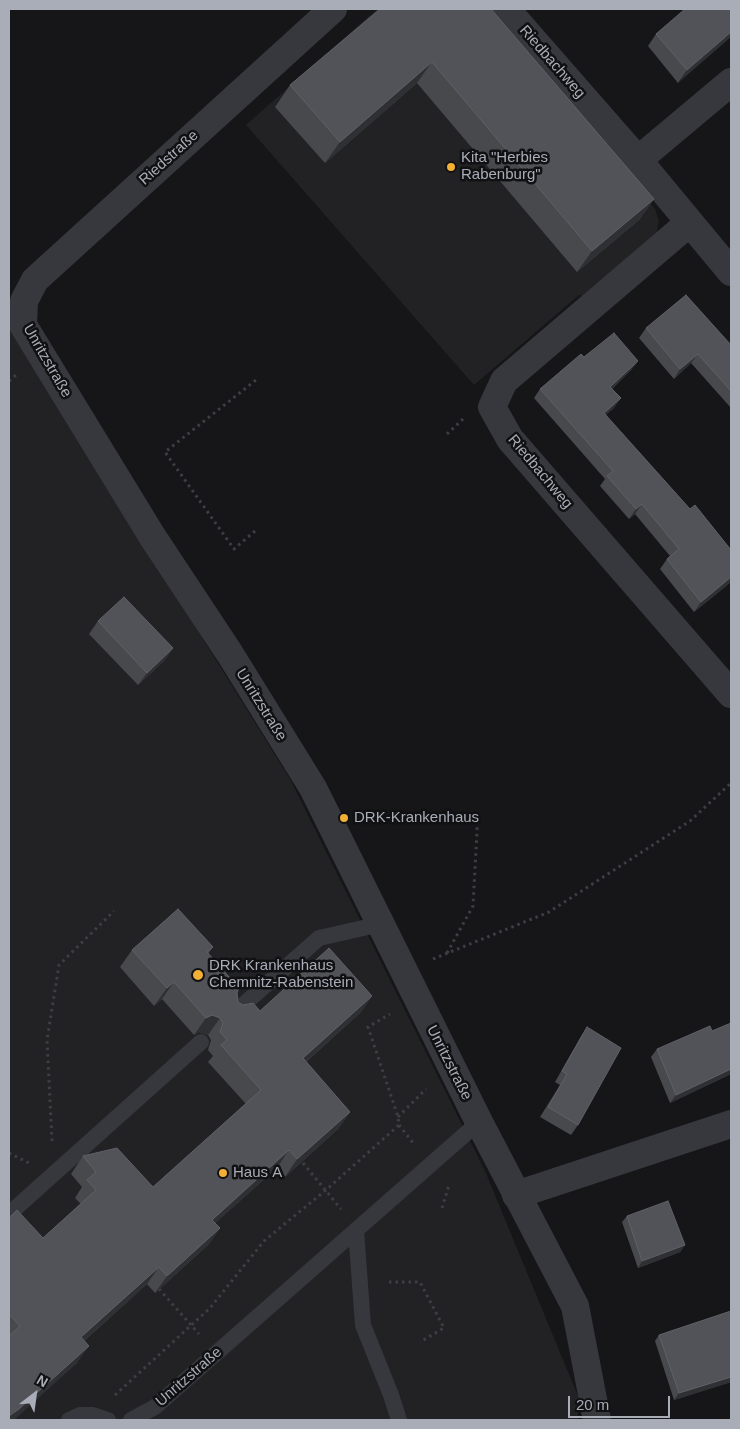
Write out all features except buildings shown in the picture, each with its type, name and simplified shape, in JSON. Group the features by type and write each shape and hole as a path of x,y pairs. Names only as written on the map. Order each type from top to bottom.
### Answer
{"street":[{"name":"Riedstraße","path":"17,301 35,280 333,9"},
{"name":"Riedbachweg","path":"506,9 638,160 731,272"},
{"path":"638,160 731,82"},
{"name":"Riedbachweg","path":"690,223 504,381 492,407 510,439 731,694"},
{"name":"Unritzstraße","path":"17,301 23,325 152,536 230,654 313,788 478,1122 575,1306 597,1420"},
{"path":"516,1195 731,1124"}],"lane":[{"path":"234,1013 319,938 381,924"},
{"path":"9,1214 201,1042"},
{"name":"Unritzstraße","path":"131,1420 155,1407 478,1122"},
{"path":"356,1230 363,1324 399,1420"},
{"path":"68,1420 80,1415 100,1418"}],"path":[{"path":"255,531 234,549 165,452 256,380"},
{"path":"404,974 447,953 550,912 690,821 731,783"},
{"path":"447,953 473,906 478,813"},
{"path":"54,1175 47,1040 59,965 114,911"},
{"path":"100,1418 210,1308 264,1241 326,1190 399,1125 368,1027 417,1000"},
{"path":"398,1117 450,1066"},
{"path":"303,1164 326,1190 356,1230"},
{"path":"389,1282 420,1282 440,1320 444,1328 420,1342"},
{"path":"159,1290 216,1353"}],"shaded area":[{"name":"Kita \"Herbies Rabenburg\"","path":"377,9 484,9 655,209 659,221 657,232 586,297 579,295 474,385 246,125"},
{"name":"DRK Krankenhaus Chemnitz-Rabenstein","path":"9,327 290,779 485,1171 578,1396 578,1420 9,1420"}],"place":[{"name":"Kita \"Herbies Rabenburg\"","path":"451,167"},
{"name":"DRK-Krankenhaus","path":"344,818"},
{"name":"DRK Krankenhaus Chemnitz-Rabenstein","path":"198,975"},
{"name":"Haus A","path":"223,1173"}]}
